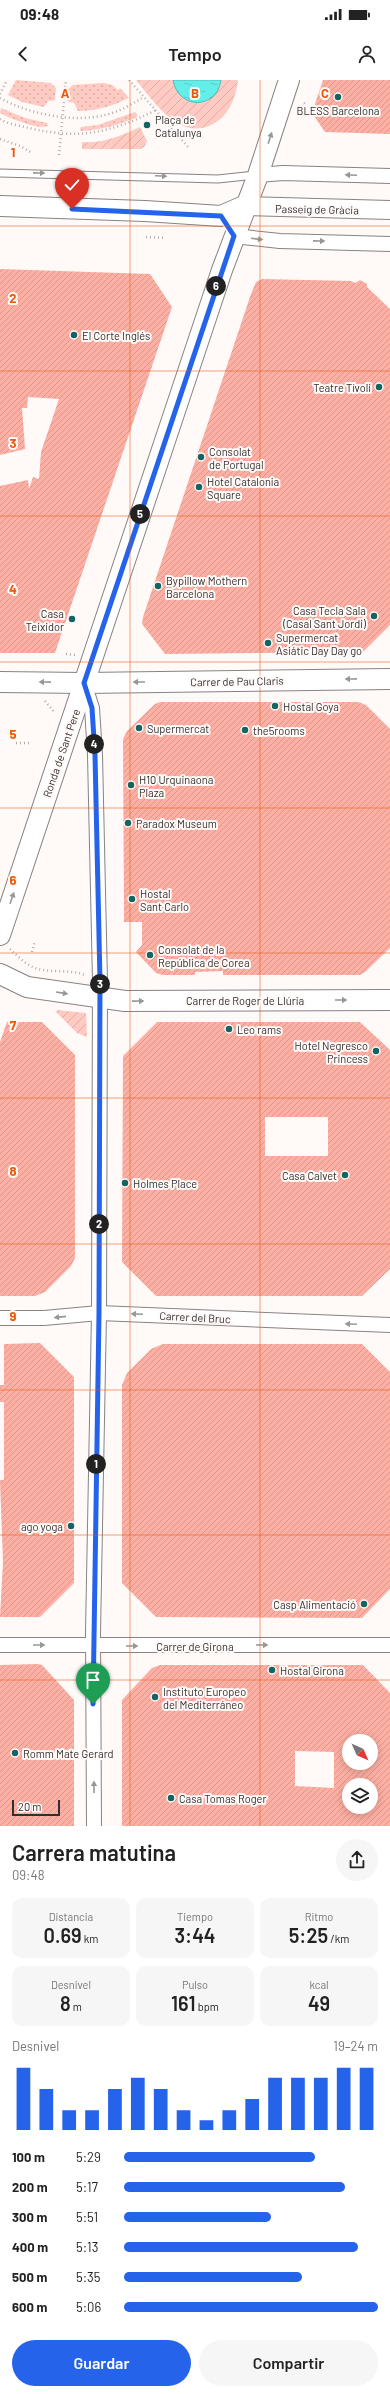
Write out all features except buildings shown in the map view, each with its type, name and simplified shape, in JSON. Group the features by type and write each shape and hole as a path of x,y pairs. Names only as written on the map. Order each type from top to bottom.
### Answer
{"main road":[{"path":"0,206 146,211 221,216 244,206 258,175 289,80"},
{"name":"Ronda de Sant Pere","path":"0,935 244,206"},
{"path":"221,216 234,236"},
{"name":"Carrer de Pau Claris","path":"0,682 84,683 390,679"},
{"name":"Carrer de Roger de Llúria","path":"0,974 27,987 99,999 125,1001 390,1000"}],"street":[{"path":"258,175 283,173 390,176"},
{"name":"Passeig de Gràcia","path":"244,206 390,210"},
{"path":"234,236 280,241 390,244"},
{"path":"84,683 92,708 95,755 99,999 99,1313 93,1646 94,1826"},
{"name":"Carrer del Bruc","path":"0,1318 44,1318 99,1313 390,1325"},
{"name":"Carrer de Girona","path":"0,1645 390,1645"}],"lane":[{"path":"0,173 218,179 258,175"}],"path":[{"path":"0,94 7,80"},
{"path":"59,155 66,80"},
{"path":"129,80 189,148"},
{"path":"0,98 29,112 88,118 106,115 144,97"},
{"path":"0,119 38,130 93,134 128,124 156,110"},
{"path":"0,139 20,146 32,154"},
{"path":"146,236 166,238"},
{"path":"66,654 76,655"},
{"path":"45,701 56,713"},
{"path":"16,743 30,743"},
{"path":"0,935 8,947 29,966 40,969 81,973"},
{"path":"32,952 35,941"}],"shaded area":[{"path":"16,80 51,83 56,88 55,100 48,101 44,107 22,102 8,95"},
{"path":"136,80 173,80 177,92 185,100 201,103 208,101 220,86 221,80 238,80 236,93 231,105 219,121 201,128 190,128 179,124 169,117 151,99"},
{"path":"104,83 112,85 118,90 120,88 129,98 104,108 85,111 78,111 74,103 67,101 68,89 73,85"},
{"path":"1,108 25,118 47,123 48,126 43,127 31,125 17,120 0,113"},
{"path":"135,112 137,117 116,125 81,131 80,129 81,127 98,125"},
{"path":"140,127 147,141 145,146 141,149 82,149 82,142 98,142 120,136"},
{"path":"57,1010 86,1013 87,1037 77,1033 56,1012"}],"water":[{"path":"173,80 221,80 218,90 213,97 205,101 197,102 189,101 182,97 176,90"}],"place":[{"name":"BLESS Barcelona","path":"338,97"},
{"name":"Plaça de Catalunya","path":"147,125"},
{"name":"El Corte Inglés","path":"74,335"},
{"name":"Teatre Tívoli","path":"379,387"},
{"name":"Consolat de Portugal","path":"201,457"},
{"name":"Hotel Catalonia Square","path":"199,487"},
{"name":"Bypillow Mothern Barcelona","path":"158,586"},
{"name":"Casa Tecla Sala (Casal Sant Jordi)","path":"374,616"},
{"name":"Casa Teixidor","path":"72,619"},
{"name":"Supermercat Asiátic Day Day go","path":"268,643"},
{"name":"Hostal Goya","path":"275,706"},
{"name":"Supermercat","path":"139,728"},
{"name":"the5rooms","path":"245,730"},
{"name":"H10 Urquinaona Plaza","path":"131,785"},
{"name":"Paradox Museum","path":"128,823"},
{"name":"Hostal Sant Carlo","path":"132,899"},
{"name":"Consolat de la República de Corea","path":"150,955"},
{"name":"Leo rams","path":"229,1029"},
{"name":"Hotel Negresco Princess","path":"376,1051"},
{"name":"Casa Calvet","path":"345,1175"},
{"name":"Holmes Place","path":"125,1183"},
{"name":"ago yoga","path":"71,1526"},
{"name":"Casp Alimentació","path":"364,1604"},
{"name":"Hostal Girona","path":"272,1670"},
{"name":"Instituto Europeo del Mediterráneo","path":"155,1697"},
{"name":"Romm Mate Gerard","path":"15,1753"},
{"name":"Casa Tomas Roger","path":"171,1798"}],"route":[{"path":"72,209 146,211 221,216 234,236 84,683 92,708 95,755 100,981 99,1313 93,1704"}]}
